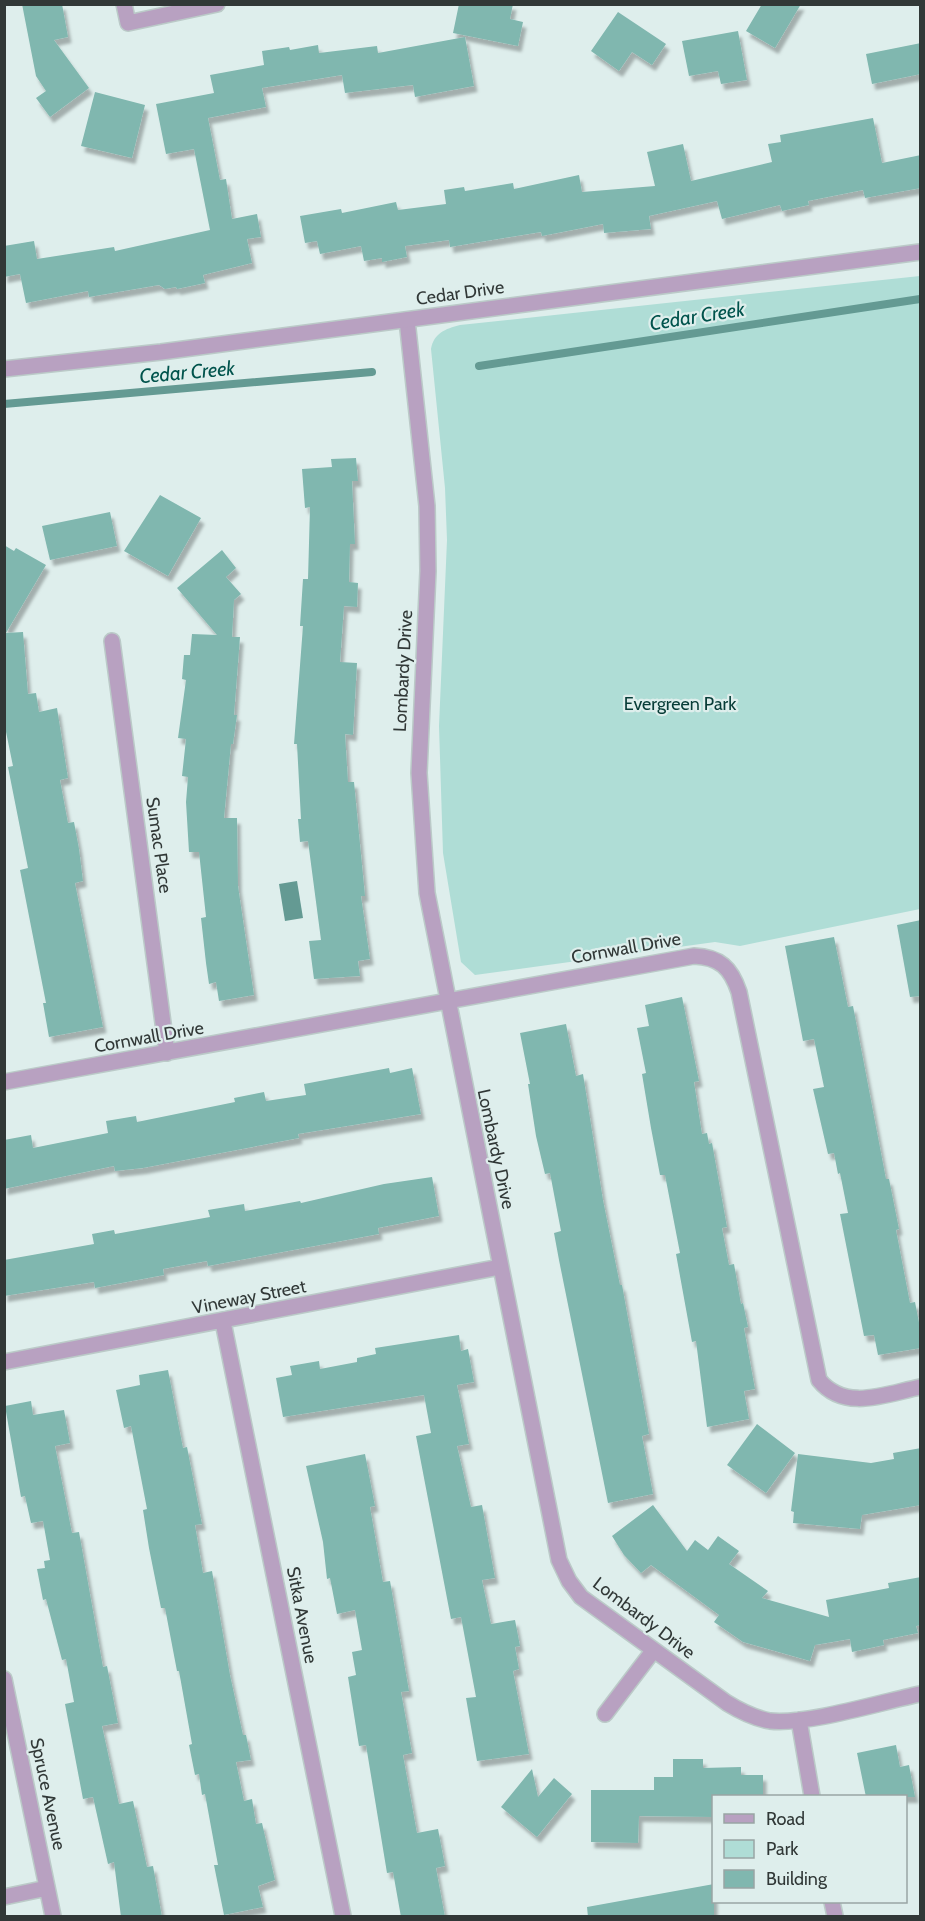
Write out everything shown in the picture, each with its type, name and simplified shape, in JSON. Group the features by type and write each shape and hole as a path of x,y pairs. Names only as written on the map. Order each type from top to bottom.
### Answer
{"street":[{"path":"124,4 128,22 217,4"},
{"name":"Cedar Drive","path":"4,369 407,320 921,252"},
{"name":"Lombardy Drive","path":"407,320 426,491 428,537 419,749 420,825 427,893 446,1001 553,1537 563,1571 580,1597 653,1651 743,1712 768,1720 798,1720 921,1694"},
{"name":"Sumac Place","path":"112,641 167,1053"},
{"name":"Cornwall Drive","path":"4,1082 694,956 708,956 728,967 739,992 819,1380 832,1394 852,1400 921,1387"},
{"name":"Vineway Street","path":"4,1362 223,1322 500,1267"},
{"name":"Sitka Avenue","path":"223,1322 343,1917"},
{"path":"605,1714 653,1651"},
{"name":"Spruce Avenue","path":"4,1679 53,1917"},
{"path":"798,1720 813,1795"},
{"path":"4,1897 47,1888"}],"green space":[{"name":"Evergreen Park","path":"920,276 920,909 740,946 715,942 475,975 461,962 443,853 439,726 447,540 445,488 431,349 435,339 445,330 460,325"}],"shaded area":[{"path":"297,881 303,918 285,921 279,884"}],"building":[{"path":"22,4 62,4 68,37 54,40 89,88 50,117 36,98 46,91 36,76"},
{"path":"459,4 513,4 510,19 523,22 518,46 453,33"},
{"path":"762,4 801,4 775,48 746,31"},
{"path":"618,12 666,44 652,65 632,52 619,71 591,51"},
{"path":"738,31 747,80 721,84 718,71 689,76 682,41"},
{"path":"465,37 474,86 415,97 413,85 345,93 342,75 262,88 266,107 208,118 220,180 226,179 232,219 257,214 261,237 247,239 252,263 203,275 205,283 177,289 176,287 165,289 159,285 89,297 88,291 26,303 20,274 4,277 4,246 34,241 37,259 114,247 115,251 210,230 194,149 166,154 156,104 214,93 210,75 264,65 262,51 289,47 290,50 318,45 319,53 377,46 378,53"},
{"path":"921,43 921,74 872,84 866,54"},
{"path":"95,92 145,105 132,158 81,146"},
{"path":"873,118 882,163 921,155 921,188 865,198 863,190 808,201 809,205 782,211 780,205 722,219 717,201 649,216 651,229 604,233 603,224 542,236 541,232 450,247 449,240 405,246 407,257 382,262 382,258 364,261 361,246 320,254 317,241 305,243 300,216 341,209 342,213 396,202 398,210 446,204 444,190 464,187 465,191 513,183 514,189 579,175 582,192 655,186 647,152 683,144 691,181 772,162 768,144 781,142 780,135"},
{"path":"356,458 358,481 352,481 355,544 350,544 349,582 358,583 357,607 344,606 340,662 357,663 353,735 345,734 348,782 354,782 365,896 361,896 370,959 358,961 360,976 314,979 309,941 321,940 308,841 300,842 297,744 294,744 303,626 300,626 303,579 308,579 310,507 305,508 302,469 332,467 331,459"},
{"path":"160,495 201,518 168,576 124,551"},
{"path":"110,512 117,546 50,560 42,526"},
{"path":"4,545 14,551 16,548 46,565 6,633 23,632 28,694 36,693 39,712 57,708 68,778 60,780 68,823 74,822 79,849 83,881 75,883 103,1027 49,1037 43,1003 46,1003 20,870 28,868 8,767 13,766 4,722"},
{"path":"222,550 236,568 226,577 241,594 234,600 232,637 240,637 234,715 237,715 233,744 231,744 224,818 237,818 238,886 254,995 219,1001 216,982 209,984 206,963 201,918 206,917 199,852 189,852 186,802 188,777 182,776 186,739 178,738 186,680 182,679 184,655 190,655 192,634 217,635 177,588"},
{"path":"921,920 921,996 910,997 897,925"},
{"path":"834,937 848,1007 853,1006 886,1179 889,1179 910,1303 915,1302 921,1333 921,1348 878,1355 874,1335 864,1336 840,1214 848,1213 840,1173 838,1174 834,1153 828,1154 813,1089 824,1087 814,1039 803,1041 785,946"},
{"path":"682,997 699,1081 694,1082 702,1134 707,1133 709,1144 712,1143 727,1227 722,1228 729,1265 734,1264 741,1304 743,1303 748,1327 744,1328 755,1389 744,1391 749,1419 707,1427 696,1341 692,1342 676,1254 680,1253 665,1175 660,1175 651,1128 642,1074 646,1073 637,1028 649,1026 645,1005"},
{"path":"566,1024 576,1076 583,1074 603,1200 620,1285 622,1285 649,1434 642,1436 653,1494 608,1503 554,1233 561,1231 550,1173 545,1174 536,1136 528,1084 530,1084 520,1033"},
{"path":"389,1068 390,1073 412,1068 421,1114 298,1134 299,1138 143,1168 115,1171 114,1166 4,1189 4,1140 31,1135 33,1148 108,1133 106,1121 136,1116 137,1122 235,1102 234,1098 264,1092 266,1101 306,1095 304,1084"},
{"path":"432,1177 439,1216 378,1228 379,1234 208,1266 207,1261 163,1269 164,1275 95,1288 94,1282 4,1296 4,1260 94,1244 92,1234 114,1230 115,1234 210,1217 208,1210 244,1204 245,1211 300,1201 301,1203 384,1184"},
{"path":"459,1335 461,1351 468,1349 474,1382 457,1385 469,1444 457,1446 471,1507 482,1505 495,1578 482,1580 491,1624 515,1620 520,1646 515,1647 519,1669 513,1671 529,1754 477,1761 466,1698 476,1697 461,1617 451,1619 416,1436 431,1433 424,1395 283,1417 276,1378 292,1375 290,1366 319,1361 320,1369 357,1362 357,1358 376,1354 375,1348"},
{"path":"168,1370 183,1448 187,1447 202,1524 195,1525 203,1573 212,1571 230,1675 251,1760 236,1762 244,1801 252,1799 256,1824 262,1823 275,1880 258,1886 263,1907 224,1915 214,1865 218,1865 205,1794 202,1795 199,1774 195,1775 179,1671 177,1671 165,1608 161,1608 149,1548 143,1510 147,1509 131,1426 124,1428 116,1390 140,1385 139,1375"},
{"path":"31,1401 33,1415 64,1410 70,1443 55,1446 72,1533 79,1532 103,1667 107,1666 118,1723 102,1726 119,1804 133,1801 147,1867 153,1866 162,1917 121,1917 114,1862 108,1864 93,1797 83,1799 65,1704 74,1702 66,1659 62,1660 46,1599 43,1600 37,1569 45,1568 44,1561 50,1560 43,1521 31,1523 25,1496 21,1497 5,1406"},
{"path":"757,1424 795,1453 766,1493 727,1465"},
{"path":"921,1448 921,1505 862,1515 860,1529 793,1523 794,1512 791,1511 798,1454 871,1463 894,1459 893,1453"},
{"path":"365,1454 375,1506 370,1507 383,1582 390,1581 409,1691 401,1692 412,1753 403,1755 417,1833 438,1829 445,1866 436,1868 445,1917 401,1917 393,1872 387,1873 366,1745 359,1746 348,1677 356,1675 352,1652 362,1650 355,1610 337,1614 330,1578 327,1579 323,1542 306,1466"},
{"path":"653,1505 687,1551 695,1540 708,1550 718,1536 739,1551 729,1564 768,1591 762,1598 829,1617 826,1600 889,1588 888,1583 921,1577 921,1625 916,1626 918,1633 883,1640 884,1645 852,1652 850,1639 815,1645 810,1661 743,1642 714,1622 719,1615 651,1565 641,1573 624,1555 612,1536"},
{"path":"896,1745 900,1767 909,1765 915,1797 866,1795 857,1753"},
{"path":"673,1759 703,1759 703,1768 741,1767 741,1775 763,1775 763,1795 712,1795 712,1817 639,1816 638,1843 591,1842 591,1790 654,1790 654,1777 673,1777"},
{"path":"532,1769 538,1797 554,1778 572,1794 537,1837 501,1807"},
{"path":"712,1884 714,1917 588,1917 587,1907"}],"waterway":[{"name":"Cedar Creek","path":"479,366 920,299"},
{"name":"Cedar Creek","path":"4,404 372,372"}]}
